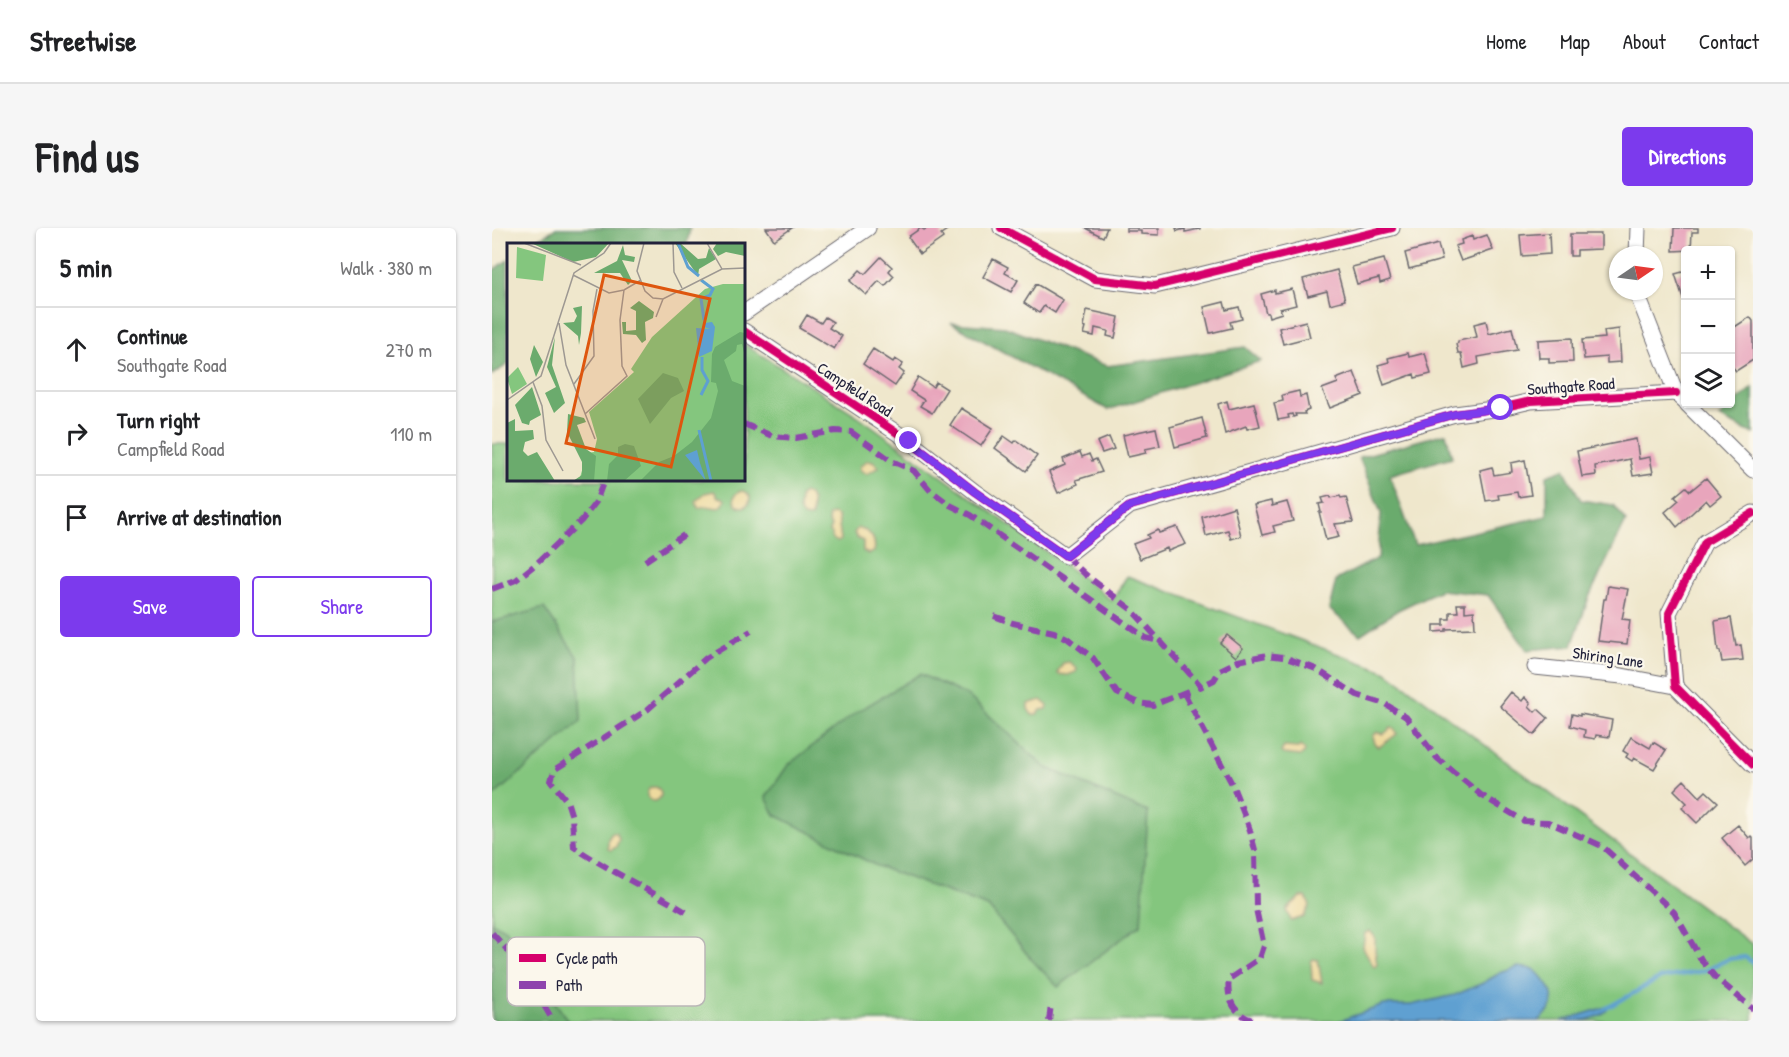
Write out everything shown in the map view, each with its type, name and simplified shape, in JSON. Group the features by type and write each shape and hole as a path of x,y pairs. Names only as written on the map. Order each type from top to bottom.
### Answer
{"street":[{"path":"746,312 868,228"},
{"path":"1001,228 1095,279 1155,286 1392,228"},
{"path":"1637,246 1638,228"},
{"path":"1640,300 1681,394"},
{"name":"Campfield Road","path":"746,332 909,441 975,492 1066,556"},
{"name":"Southgate Road","path":"1066,556 1130,506 1455,414 1501,408 1531,400 1681,399"},
{"path":"1692,408 1753,470"},
{"path":"1753,513 1705,543 1669,613 1675,686 1753,765"},
{"name":"Shiring Lane","path":"1535,667 1622,676 1675,686"}],"green space":[{"path":"556,228 690,228 687,243 533,243"},
{"path":"507,261 507,365 492,375 492,271"},
{"path":"951,323 1005,327 1107,366 1245,347 1261,361 1108,410"},
{"path":"746,345 858,416 1112,601 1127,576 1387,672 1753,945 1753,1021 492,1021 492,444 507,444 507,482 746,482"},
{"path":"1753,387 1753,434 1719,417 1729,408 1735,408 1735,403"},
{"path":"1446,433 1452,457 1390,475 1415,545 1547,516 1547,475 1564,469 1581,500 1613,505 1626,521 1589,597 1572,646 1527,650 1488,595 1440,590 1398,610 1360,635 1329,609 1336,580 1378,558 1381,513 1359,457"},
{"path":"544,608 578,658 581,721 492,797 492,622"},
{"path":"920,674 968,696 1045,767 1148,812 1141,924 1058,987 988,907 877,866 775,815 766,797 788,765 855,713"},
{"path":"492,922 507,931 511,937 507,937 507,1006 558,1006 568,1021 492,1021"}],"sand":[{"path":"868,460 873,461 879,467 867,474 860,470 860,466"},
{"path":"714,491 718,497 725,500 723,505 718,508 706,506 698,508 696,501 705,493"},
{"path":"742,491 750,499 742,507 734,499"},
{"path":"804,493 809,495 812,501 812,516 809,518 803,517 799,509 800,496"},
{"path":"834,514 838,517 841,540 838,542 832,539 829,531 831,526 828,522 829,515"},
{"path":"858,528 872,536 874,552 868,554 863,551 863,541 854,533"},
{"path":"1070,662 1077,669 1076,672 1068,675 1058,674 1063,663"},
{"path":"1041,700 1048,706 1047,709 1032,715 1028,704"},
{"path":"1391,728 1397,734 1379,747 1375,744 1373,736 1377,732 1384,734"},
{"path":"1300,746 1305,750 1300,756 1281,752 1284,747 1298,748"},
{"path":"654,787 659,789 661,794 659,799 654,801 649,799 647,794 649,789"},
{"path":"612,833 616,833 619,839 616,847 611,850 608,849 608,839"},
{"path":"1300,897 1306,897 1310,906 1304,917 1291,921 1287,910"},
{"path":"1370,931 1375,937 1377,965 1374,967 1363,947 1365,933"},
{"path":"1313,959 1318,960 1322,983 1312,980 1311,962"}],"water":[{"path":"1518,967 1534,969 1547,983 1552,993 1552,1005 1539,1021 1339,1021 1384,1005 1411,1005 1455,995 1500,973"},
{"path":"1606,1007 1607,1010 1603,1014 1592,1018 1561,1021"}],"building":[{"path":"766,228 792,228 774,240"},
{"path":"921,228 924,230 950,228 941,234 943,238 920,254 908,237"},
{"path":"1085,228 1107,228 1103,237"},
{"path":"1126,228 1159,228 1159,235 1141,234 1141,231 1126,231"},
{"path":"1176,228 1200,229 1185,232 1185,229 1177,231"},
{"path":"1674,228 1698,228 1698,232 1692,232 1691,246 1681,246 1681,251 1673,251"},
{"path":"1549,233 1550,254 1522,256 1520,235"},
{"path":"1570,234 1601,234 1601,249 1577,250 1577,256 1570,256"},
{"path":"1487,235 1493,250 1461,261 1455,246 1462,244 1461,240 1472,236 1473,240"},
{"path":"1438,244 1442,260 1409,269 1405,253"},
{"path":"881,257 892,267 889,271 894,276 885,286 879,281 866,295 850,281 860,270 865,274"},
{"path":"993,259 1008,267 1005,273 1018,280 1011,292 983,277"},
{"path":"1384,259 1390,280 1380,283 1379,278 1357,284 1352,267"},
{"path":"1337,270 1345,300 1330,304 1327,291 1308,296 1303,279"},
{"path":"1681,272 1681,292 1675,274"},
{"path":"1036,284 1063,300 1055,313 1044,306 1039,313 1024,303"},
{"path":"1292,289 1296,305 1280,309 1282,313 1269,317 1261,294"},
{"path":"1224,302 1226,310 1239,307 1242,319 1230,322 1232,328 1210,333 1204,307"},
{"path":"1087,310 1119,317 1115,338 1107,336 1108,331 1095,328 1094,336 1084,334"},
{"path":"807,315 821,323 825,317 833,322 829,328 842,336 834,349 799,328"},
{"path":"1750,317 1753,321 1753,360 1736,371 1735,370 1735,327"},
{"path":"1306,321 1310,337 1283,344 1279,328"},
{"path":"1486,321 1489,334 1512,328 1517,350 1478,357 1479,364 1464,368 1461,353 1458,353 1456,344 1458,341 1477,337 1474,324"},
{"path":"1619,329 1621,362 1607,363 1607,357 1584,359 1582,340 1605,338 1604,331"},
{"path":"1572,338 1573,362 1549,363 1549,358 1539,358 1538,340"},
{"path":"873,349 893,362 895,359 903,364 899,369 904,373 895,386 863,364"},
{"path":"1408,353 1409,357 1425,353 1431,374 1415,378 1414,374 1384,385 1378,365 1389,362 1388,358"},
{"path":"1354,372 1363,395 1330,408 1322,389 1338,383 1336,379"},
{"path":"918,377 933,387 936,382 947,389 932,413 920,406 924,400 910,391"},
{"path":"1299,391 1300,397 1306,395 1309,410 1304,412 1305,414 1295,414 1296,416 1293,417 1292,414 1288,415 1289,418 1278,420 1274,403 1283,401 1282,395"},
{"path":"1227,401 1229,409 1254,403 1260,426 1247,429 1246,426 1225,434 1218,404"},
{"path":"961,408 993,428 981,446 950,425"},
{"path":"1202,418 1207,438 1175,447 1170,427"},
{"path":"1156,428 1160,446 1145,449 1146,453 1128,457 1123,435"},
{"path":"1004,436 1014,443 1016,440 1037,456 1026,471 995,448"},
{"path":"1109,437 1114,449 1102,453 1097,442"},
{"path":"1636,439 1639,459 1650,457 1653,473 1633,476 1630,459 1595,466 1596,475 1582,477 1577,451"},
{"path":"1080,452 1082,457 1089,454 1092,461 1096,459 1102,472 1076,480 1078,484 1058,493 1049,472 1065,465 1063,459"},
{"path":"1525,460 1531,495 1518,497 1517,492 1498,495 1499,499 1486,501 1480,470 1492,467 1494,475 1512,472 1511,463"},
{"path":"1706,478 1721,496 1710,505 1706,500 1677,527 1665,512 1679,500 1675,496 1686,487 1690,491"},
{"path":"1330,496 1331,498 1346,497 1353,522 1335,524 1339,537 1326,540 1319,504 1324,503 1322,498"},
{"path":"1271,501 1272,506 1287,502 1293,521 1273,526 1275,532 1262,535 1254,505"},
{"path":"1234,507 1241,536 1231,539 1228,530 1206,536 1202,517"},
{"path":"1177,527 1186,544 1168,551 1167,548 1140,559 1133,544 1149,538 1147,535 1158,530 1159,533"},
{"path":"1608,586 1628,589 1622,619 1630,620 1627,644 1598,641"},
{"path":"1457,604 1465,604 1465,612 1474,611 1475,628 1446,629 1446,631 1434,632 1434,625 1444,625 1444,619 1450,619 1450,612 1458,612"},
{"path":"1731,618 1736,646 1741,645 1743,660 1722,662 1720,651 1718,651 1715,621"},
{"path":"1227,635 1243,648 1236,657 1220,643"},
{"path":"1511,692 1522,701 1525,697 1535,712 1538,709 1548,718 1534,735 1500,706"},
{"path":"1572,714 1612,720 1609,737 1596,735 1595,739 1584,737 1585,730 1570,726"},
{"path":"1631,737 1650,748 1653,742 1666,750 1654,769 1634,758 1632,761 1626,757 1628,754 1623,751"},
{"path":"1684,780 1700,797 1706,791 1718,802 1697,823 1682,808 1687,803 1674,790"},
{"path":"1738,825 1749,838 1751,836 1753,838 1753,859 1745,866 1722,838"}],"waterway":[{"path":"1603,1010 1661,978 1703,971 1729,959 1745,957 1753,963"}],"marked path":[{"path":"746,425 772,436 796,438 835,431 851,432 892,461 914,471 930,490 950,505 970,515 1146,638 1163,642"},
{"path":"492,589 516,580 582,520 596,502 603,482"},
{"path":"645,561 684,535"},
{"path":"1066,556 1086,575 1132,610 1200,687 1214,680 1220,670 1238,661 1267,655 1284,657 1316,669 1357,695 1385,704 1406,717 1437,758 1481,795 1524,821 1548,822 1602,846 1674,912 1702,961 1715,977 1753,1009"},
{"path":"994,616 1013,623 1054,632 1067,638 1093,658 1117,693 1138,703 1153,705 1191,690"},
{"path":"686,912 574,847 572,817 567,801 551,781 554,770 647,710 706,658 751,631"},
{"path":"1184,693 1232,784 1249,827 1255,850 1256,909 1264,946 1260,958 1229,979 1228,986 1233,1005 1242,1015 1255,1021"},
{"path":"492,933 507,950"},
{"path":"1049,1021 1051,1004"},
{"path":"544,1006 553,1021"}],"cycle path":[{"path":"1001,228 1095,279 1155,286 1392,228"},
{"path":"746,332 909,441 975,492 1066,556 1130,506 1455,414 1501,408 1531,401 1676,393"},
{"path":"1753,513 1705,542 1669,613 1675,686 1753,765"}],"route":[{"path":"909,441 975,492 1066,556 1130,506 1455,414 1501,408"}]}
